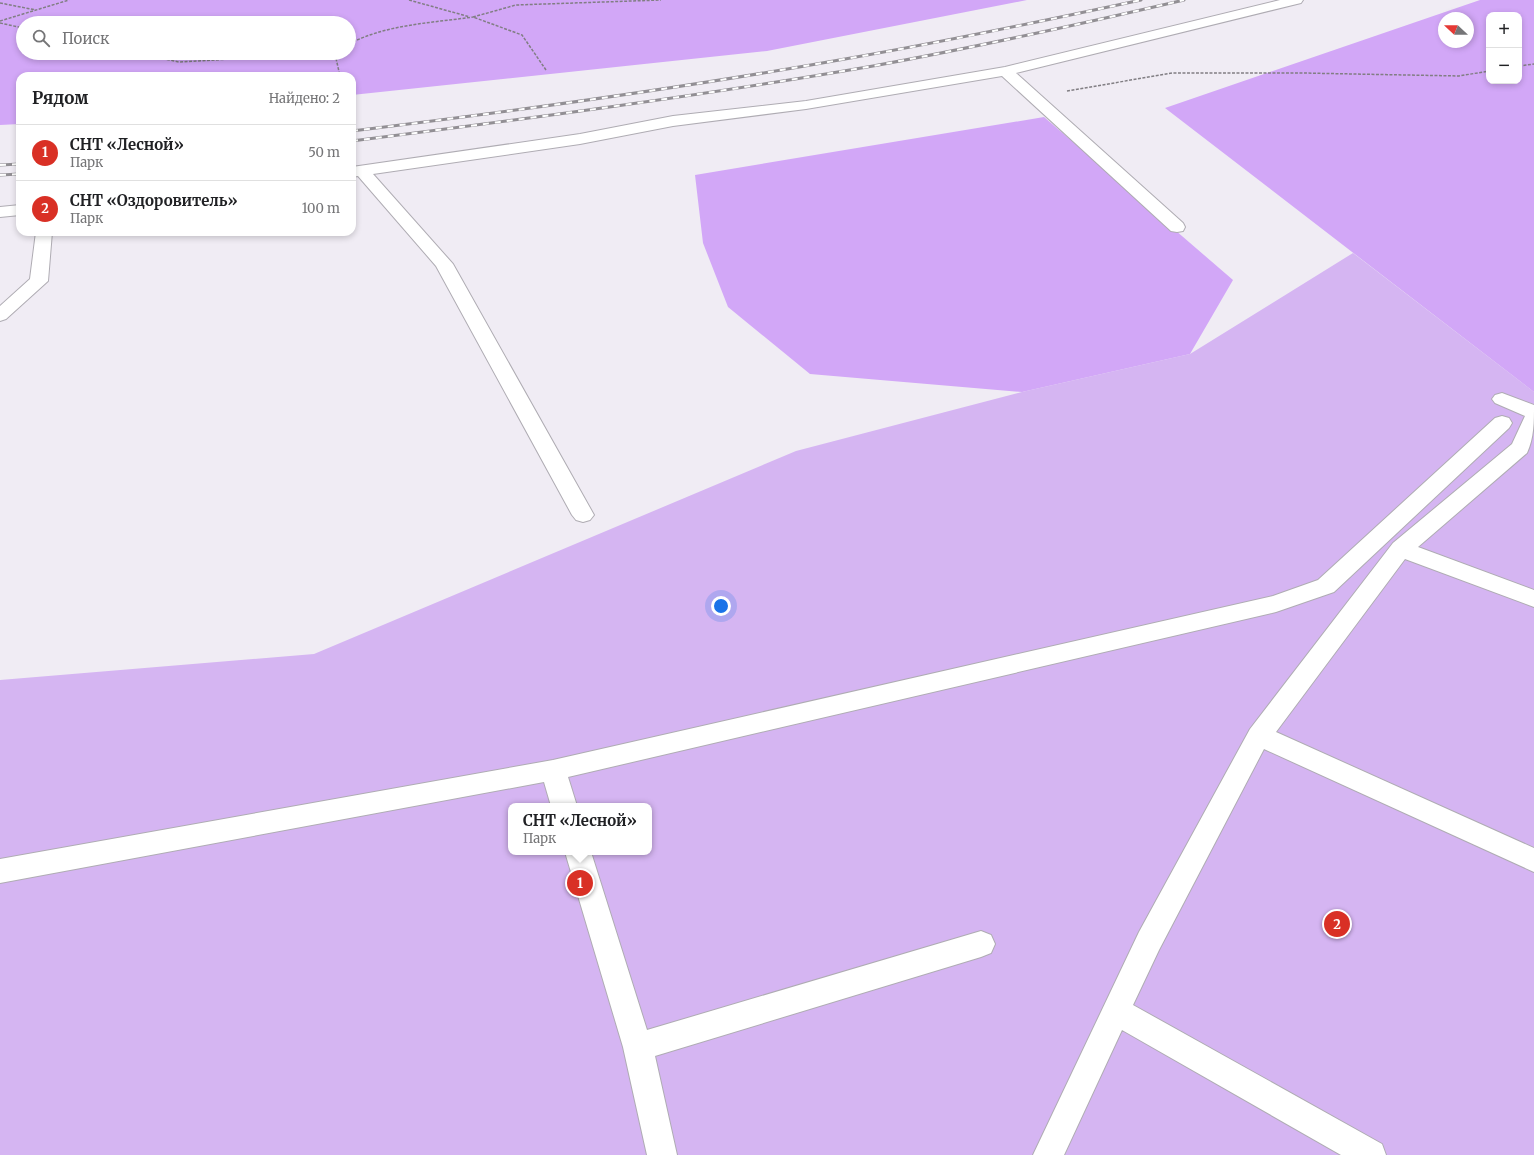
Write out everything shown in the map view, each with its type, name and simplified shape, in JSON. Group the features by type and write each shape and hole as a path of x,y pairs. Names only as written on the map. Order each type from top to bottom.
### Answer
{"street":[{"path":"357,172 580,139 673,121 806,105 1005,71 1296,0"},
{"path":"1005,71 1177,228"},
{"path":"357,172 444,264 583,515"},
{"path":"0,212 16,210"},
{"path":"0,315 40,281 44,236"},
{"path":"1502,399 1534,413"},
{"path":"1048,1155 1149,941 1259,736 1401,549 1520,448 1534,417"},
{"path":"0,871 553,770 1276,604 1326,586 1502,424"},
{"path":"1401,549 1534,599"},
{"path":"1259,736 1534,860"},
{"path":"553,770 563,803"},
{"path":"579,855 638,1047 662,1155"},
{"path":"638,1047 981,944"},
{"path":"1116,1011 1371,1155"}],"path":[{"path":"18,16 69,0"},
{"path":"409,0 473,18 522,35 546,70"},
{"path":"356,40 396,29 473,18 516,5 661,0"},
{"path":"0,3 36,10"},
{"path":"0,22 16,17"},
{"path":"0,22 16,26"},
{"path":"169,60 179,62 218,60"},
{"path":"337,60 339,72"},
{"path":"1522,66 1534,64"},
{"path":"1062,92 1172,73 1302,73 1459,76 1486,72"}],"shaded area":[{"path":"0,0 1027,0 767,51 356,95 356,72 16,72 16,124 0,125"},
{"path":"1480,0 1534,0 1534,392 1165,108 1438,14 1438,48 1474,48 1474,12 1445,12"},
{"path":"1044,117 1233,280 1190,354 1022,392 810,374 728,307 703,243 695,175"},
{"path":"1353,253 1534,392 1534,1155 0,1155 0,680 314,654 796,451 1022,392 1190,354"}],"railway":[{"path":"356,130 599,98 784,70 956,38 1141,0"},
{"path":"356,140 613,106 873,66 1029,35 1184,0"},
{"path":"0,165 16,164"},
{"path":"0,175 16,174"}],"place":[{"name":"СНТ «Лесной»","path":"580,883"},
{"name":"СНТ «Оздоровитель»","path":"1337,924"}]}
